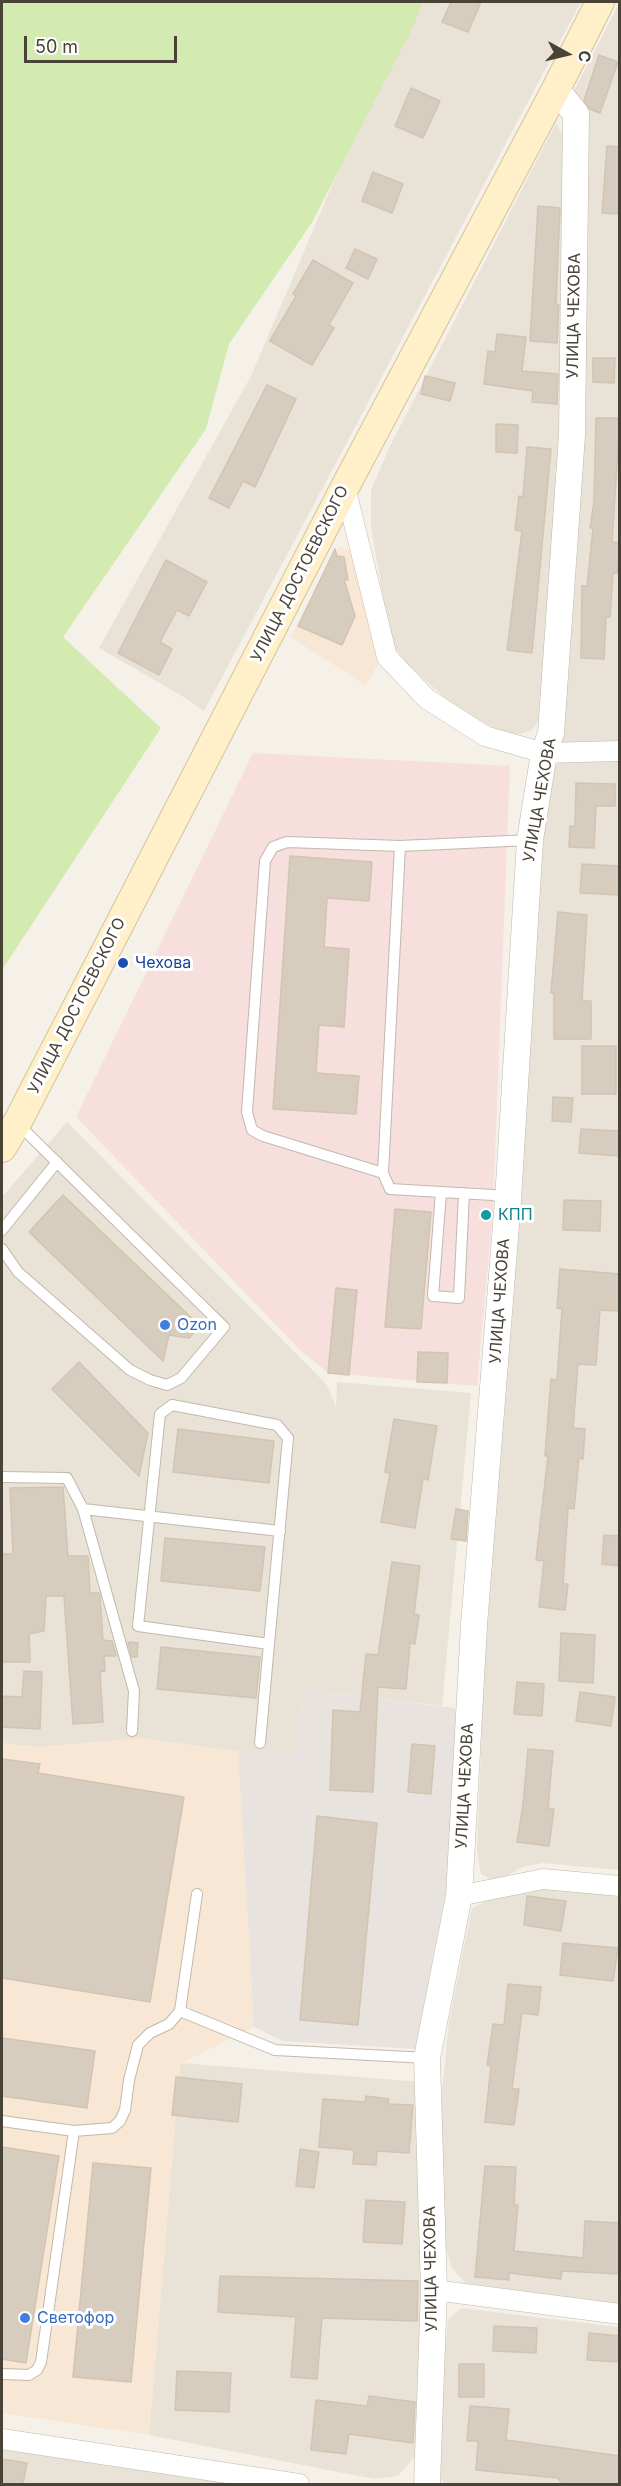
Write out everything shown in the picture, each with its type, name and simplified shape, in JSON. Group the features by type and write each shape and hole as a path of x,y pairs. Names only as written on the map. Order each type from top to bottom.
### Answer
{"main road":[{"name":"УЛИЦА ДОСТОЕВСКОГО","path":"2,1148 600,2"}],"street":[{"name":"УЛИЦА ЧЕХОВА","path":"427,2484 434,2290 427,2058 459,1896 474,1625 508,1200 530,840 544,753 551,733 572,435 576,114 556,89"},
{"path":"345,487 387,657 427,699 485,736 544,753 620,751"},
{"path":"459,1896 543,1879 620,1886"},
{"path":"434,2290 620,2314"},
{"path":"2,2439 299,2484"}],"lane":[{"path":"383,1173 263,1136 252,1130 247,1112 265,861 273,847 287,842 399,846 530,840"},
{"path":"399,846 383,1173 390,1189 493,1195 508,1200"},
{"path":"2,1250 18,1272 130,1370 150,1380 167,1385 181,1378 224,1327 17,1123"},
{"path":"2,1230 57,1162"},
{"path":"441,1192 434,1296 459,1298 464,1193"},
{"path":"260,1743 288,1438 277,1425 172,1405 160,1414 138,1626 269,1644"},
{"path":"2,1478 68,1478 83,1509 134,1691 132,1731"},
{"path":"83,1509 279,1531"},
{"path":"2,2121 74,2131 112,2128 120,2121 125,2110 129,2080 138,2045 150,2033 169,2024 180,2011 197,1894"},
{"path":"180,2011 275,2050 427,2058"},
{"path":"2,2374 29,2375 37,2370 41,2362 74,2131"}],"shaded area":[{"path":"410,2 581,2 204,711 99,648 251,376"},
{"path":"619,4 619,744 562,744 583,432 570,98"},
{"path":"556,123 567,143 564,365 544,713 531,731 511,736 460,711 408,665 391,643 371,527 371,490 389,448"},
{"path":"339,547 353,551 378,664 366,686 291,637"},
{"path":"253,753 510,766 493,1209 477,1386 328,1373 300,1350 76,1117"},
{"path":"619,760 619,1870 543,1863 522,1867 500,1880 491,1880 481,1874 477,1852 485,1640 547,770 560,762"},
{"path":"67,1122 326,1384 336,1406 337,1382 471,1393 442,1706 304,1690 296,1753 36,1747 2,1743 2,1197"},
{"path":"304,1690 455,1708 457,1726 446,1892 415,2049 282,2041 254,2027 238,1751 296,1753"},
{"path":"140,1738 238,1751 254,2027 180,2064 149,2435 2,2413 2,1743 36,1747"},
{"path":"542,1886 619,1894 619,2305 465,2283 452,2268 439,2225 441,2101 449,2022 472,1908 491,1898"},
{"path":"180,2063 422,2082 422,2272 417,2454 398,2476 374,2479 149,2435"},
{"path":"461,2308 619,2327 619,2484 445,2484 440,2479 440,2397 448,2320"},
{"path":"2,2448 233,2484 2,2484"}],"green space":[{"path":"2,2 423,2 413,27 311,224 229,344 206,429 63,637 161,728 2,970"}],"building":[{"path":"451,2 481,2 468,32 442,22"},
{"path":"599,55 618,62 600,113 589,109 584,100"},
{"path":"411,88 440,101 423,138 395,126"},
{"path":"607,146 620,147 620,214 602,213"},
{"path":"373,172 403,184 392,213 362,201"},
{"path":"538,206 560,208 556,304 559,305 557,343 530,341"},
{"path":"355,249 377,259 368,279 346,268"},
{"path":"313,260 353,283 329,325 334,328 312,365 270,341 296,296 293,294"},
{"path":"497,334 526,337 522,371 558,374 557,404 532,402 533,391 484,384 488,351 495,352"},
{"path":"593,358 615,358 614,383 593,382"},
{"path":"425,376 455,383 450,401 421,394"},
{"path":"267,385 296,399 255,487 243,481 229,508 209,498"},
{"path":"596,418 620,418 612,542 620,543 620,549 617,573 613,573 610,617 606,617 604,659 581,658 582,586 587,586 593,528 590,528 594,502"},
{"path":"496,424 518,425 517,453 496,452"},
{"path":"527,447 551,449 532,653 507,650 522,531 515,530 519,496 523,497"},
{"path":"335,549 337,556 344,557 348,580 344,579 355,616 342,645 298,626"},
{"path":"166,560 207,582 189,616 177,610 160,642 172,649 159,675 118,653"},
{"path":"576,783 615,784 615,806 596,806 594,848 569,847 570,826 575,826"},
{"path":"290,856 372,862 369,901 327,898 324,947 349,949 344,1027 319,1025 316,1073 359,1076 356,1114 273,1109"},
{"path":"582,864 620,866 620,895 580,893"},
{"path":"558,912 587,915 582,1001 591,1001 591,1039 554,1039 554,993 551,993"},
{"path":"582,1046 616,1046 616,1094 582,1094"},
{"path":"553,1097 573,1098 571,1122 552,1121"},
{"path":"581,1129 620,1131 620,1156 579,1153"},
{"path":"63,1195 200,1326 189,1338 169,1335 163,1361 29,1232"},
{"path":"564,1200 601,1201 600,1231 563,1230"},
{"path":"395,1209 431,1212 421,1329 385,1327"},
{"path":"560,1269 620,1274 620,1311 600,1310 596,1365 578,1364 573,1428 585,1429 583,1459 579,1458 574,1509 568,1508 563,1584 568,1584 565,1610 539,1607 544,1561 536,1560 548,1456 545,1456 551,1379 557,1380 562,1309 557,1308"},
{"path":"336,1288 357,1290 349,1375 328,1373"},
{"path":"418,1352 448,1353 447,1383 417,1382"},
{"path":"79,1362 148,1433 139,1476 52,1389"},
{"path":"394,1419 437,1426 428,1480 423,1479 415,1528 381,1522 390,1473 385,1472"},
{"path":"178,1429 274,1441 269,1483 173,1472"},
{"path":"63,1487 68,1556 88,1556 90,1593 99,1593 100,1597 103,1640 112,1641 116,1656 104,1656 105,1671 100,1672 103,1722 73,1724 64,1596 46,1596 44,1631 29,1634 30,1662 2,1662 2,1554 13,1554 10,1488"},
{"path":"456,1509 468,1511 466,1541 451,1539"},
{"path":"604,1535 620,1536 620,1566 602,1564"},
{"path":"165,1538 265,1547 260,1591 161,1581"},
{"path":"392,1562 420,1566 414,1614 419,1615 415,1644 410,1643 406,1689 378,1687 373,1792 330,1790 333,1710 360,1712 366,1654 378,1655"},
{"path":"561,1633 595,1635 593,1683 559,1681"},
{"path":"128,1642 138,1643 137,1657 132,1657"},
{"path":"161,1647 260,1657 256,1698 157,1689"},
{"path":"24,1671 42,1672 40,1729 2,1727 2,1696 22,1697"},
{"path":"517,1682 544,1684 542,1716 514,1714"},
{"path":"580,1692 615,1697 611,1726 576,1721"},
{"path":"412,1744 435,1746 431,1794 408,1792"},
{"path":"528,1749 553,1751 548,1809 554,1809 549,1846 517,1842"},
{"path":"2,1759 40,1764 38,1773 184,1797 150,2002 2,1978"},
{"path":"317,1816 377,1823 358,2025 300,2020"},
{"path":"527,1896 566,1901 561,1931 524,1925"},
{"path":"563,1943 618,1948 613,1981 560,1975"},
{"path":"508,1984 541,1987 538,2015 522,2013 512,2089 519,2089 514,2125 485,2122 491,2066 487,2065 493,2024 504,2025"},
{"path":"2,2038 95,2051 87,2108 2,2096"},
{"path":"176,2077 242,2084 238,2122 172,2115"},
{"path":"366,2096 389,2099 388,2104 413,2105 409,2153 377,2151 376,2165 353,2164 354,2150 319,2147 323,2099 365,2102"},
{"path":"2,2147 59,2156 26,2363 2,2359"},
{"path":"300,2149 319,2152 314,2188 296,2186"},
{"path":"93,2163 151,2168 131,2382 73,2377"},
{"path":"485,2166 516,2167 514,2205 518,2205 514,2251 583,2258 585,2221 620,2223 620,2274 562,2271 561,2279 509,2273 509,2280 475,2277"},
{"path":"366,2200 405,2202 402,2244 363,2242"},
{"path":"220,2276 418,2281 417,2321 322,2318 317,2379 291,2377 296,2317 218,2312"},
{"path":"494,2326 537,2328 536,2353 493,2351"},
{"path":"589,2333 620,2336 620,2362 587,2360"},
{"path":"459,2364 484,2364 484,2397 459,2397"},
{"path":"177,2371 231,2373 229,2412 175,2410"},
{"path":"369,2396 415,2402 413,2443 349,2434 346,2454 311,2450 316,2400 367,2406"},
{"path":"470,2406 509,2409 506,2440 620,2456 620,2484 562,2484 558,2478 476,2470 478,2441 467,2441"},
{"path":"2,2459 27,2463 23,2484 2,2484"}],"place":[{"name":"Чехова","path":"123,963"},
{"name":"КПП","path":"486,1215"},
{"name":"Ozon","path":"165,1325"},
{"name":"Светофор","path":"25,2318"}]}
